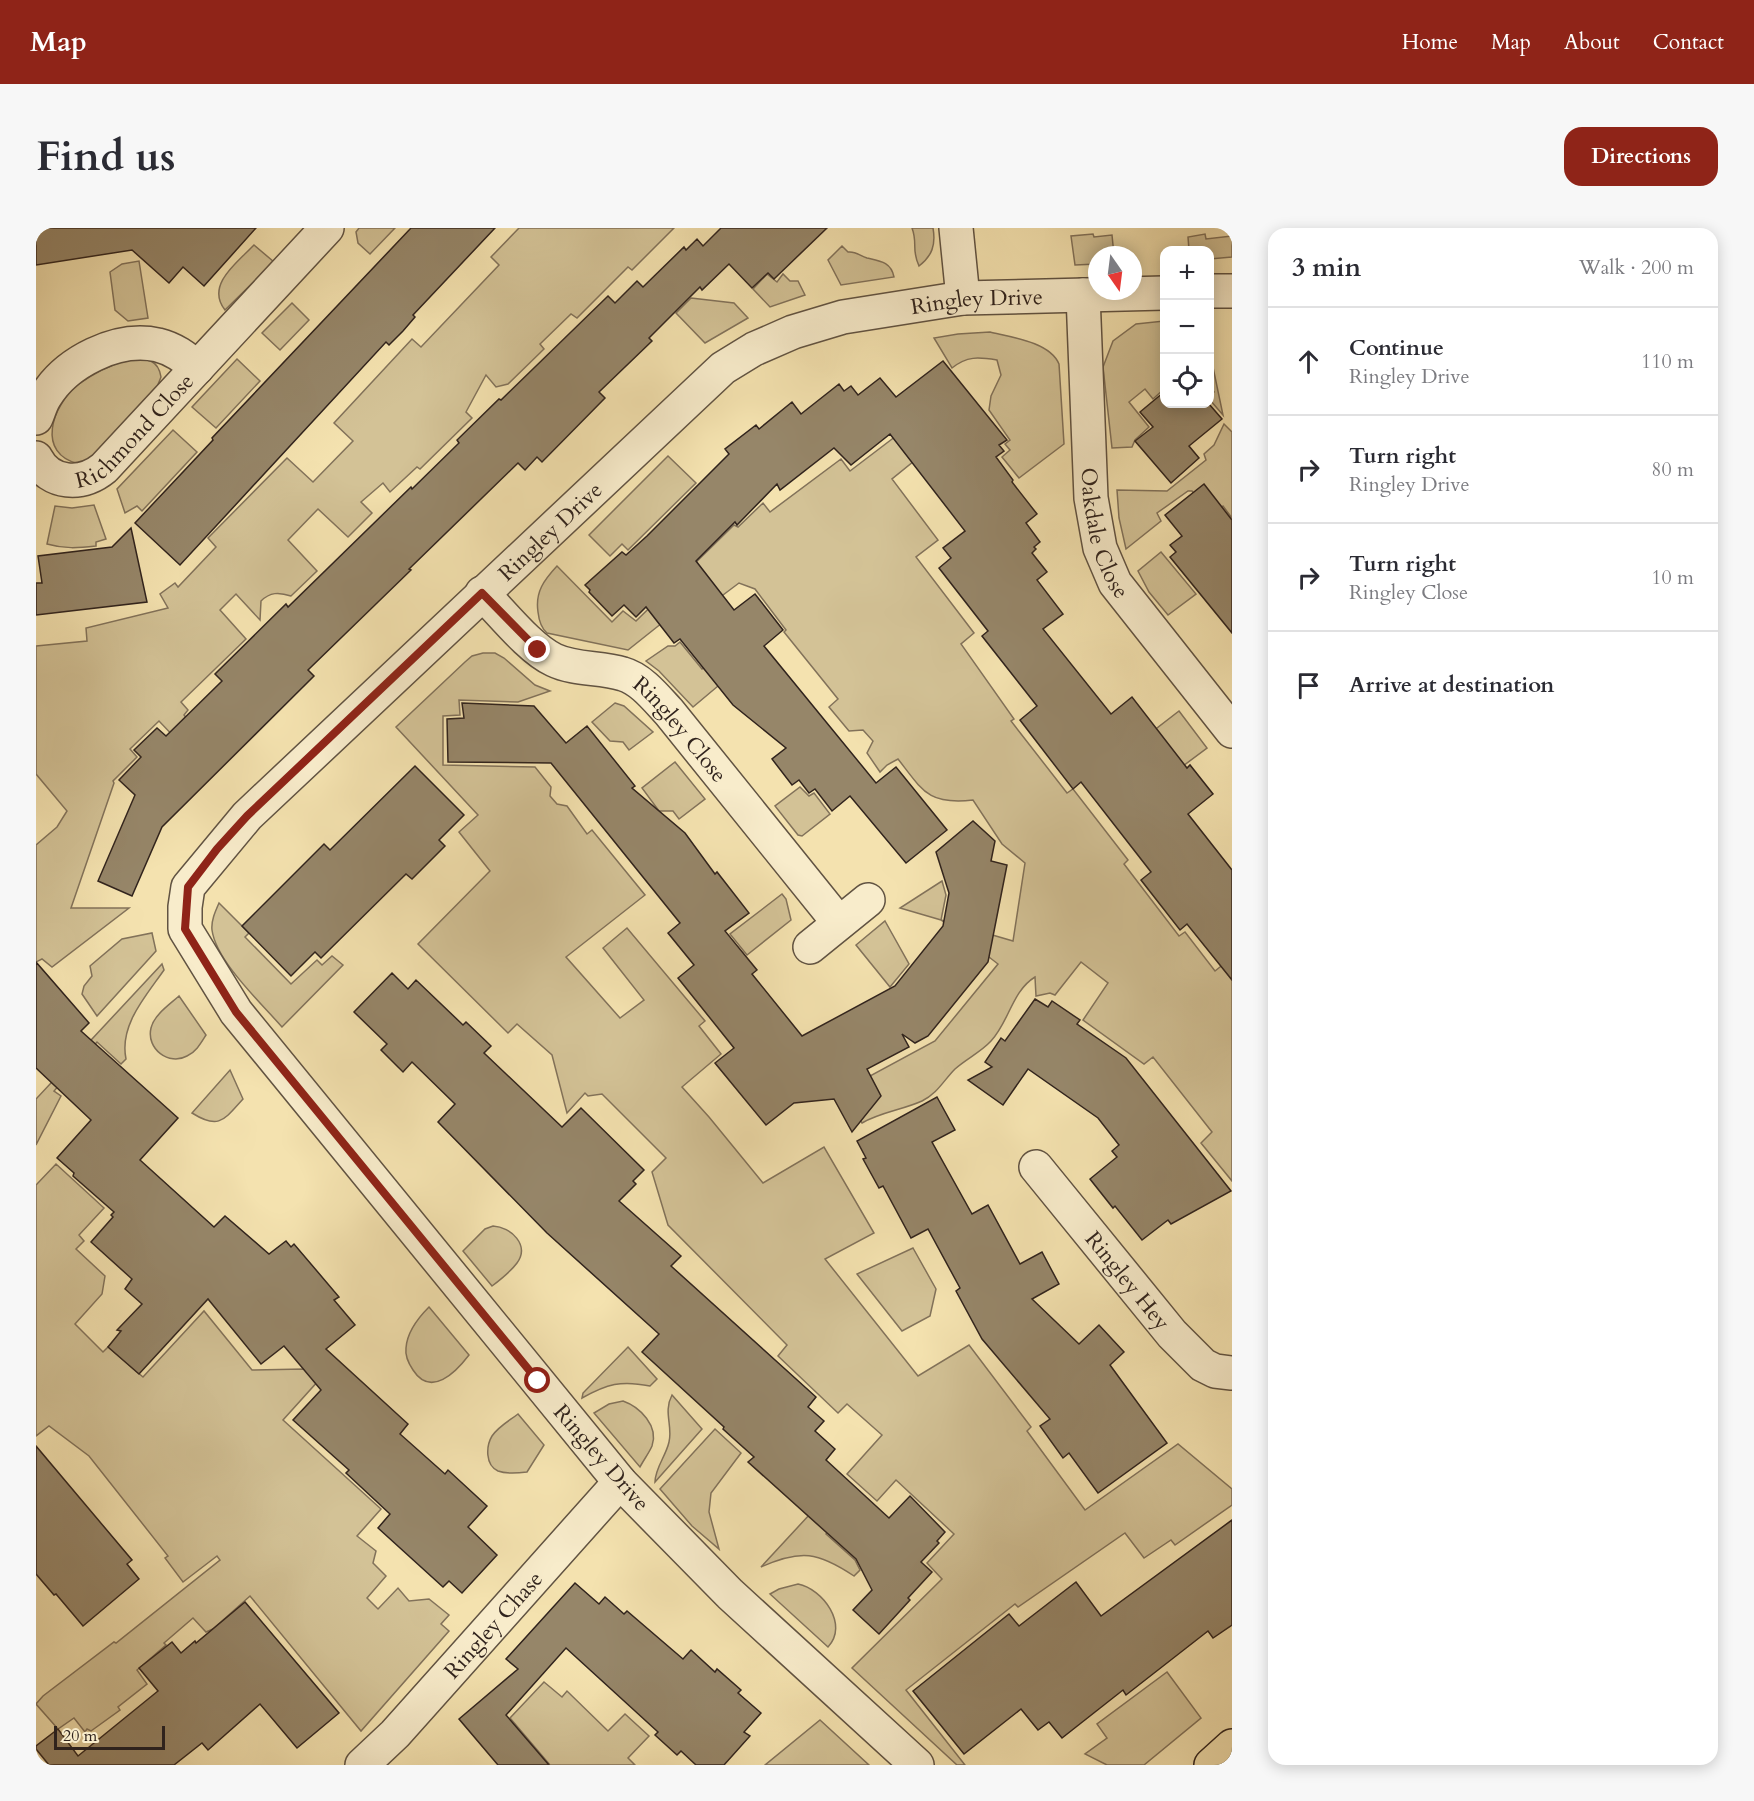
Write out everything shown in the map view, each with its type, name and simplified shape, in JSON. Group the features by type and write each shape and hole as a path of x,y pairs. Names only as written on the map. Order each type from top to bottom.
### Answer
{"main road":[{"path":"1210,1765 1232,1746"}],"street":[{"name":"Richmond Close","path":"36,458 43,469 55,477 69,481 84,480 95,476 327,228"},
{"path":"956,228 963,298"},
{"path":"1214,291 1232,291"},
{"name":"Ringley Drive","path":"916,1765 730,1594 620,1482 236,1012 185,929 188,887 217,849 247,816 723,368 754,349 793,332 843,317 963,298 1160,293"},
{"name":"Oakdale Close","path":"1083,295 1091,498 1102,556 1115,584 1232,731"},
{"name":"Richmond Close","path":"36,418 44,398 65,374 81,362 111,348 126,345 156,345 184,356 198,368"},
{"name":"Ringley Close","path":"482,593 538,650 554,661 624,674 647,688 669,712 839,923"},
{"path":"810,947 868,900"},
{"name":"Ringley Hey","path":"1036,1167 1172,1334 1203,1365 1215,1371 1232,1372"},
{"name":"Ringley Chase","path":"362,1765 395,1734 620,1482"}],"shaded area":[{"path":"359,228 395,228 370,254 358,243 356,232"},
{"path":"519,228 674,228 632,270 628,267 577,318 571,314 540,344 544,349 508,384 496,387 486,375 466,412 472,418 420,469 417,467 390,492 383,483 361,502 372,513 348,537 318,509 288,540 317,571 291,596 275,594 264,598 261,601 260,620 236,594 220,610 246,639 181,702 188,710 184,715 194,727 179,742 159,721 130,749 137,757 113,781 71,908 129,908 52,967 42,959 36,962 36,845 57,827 67,811 36,774 36,646 87,641 86,628 168,608 160,594 175,583 178,587 216,547 208,538 287,458 313,482 353,441 334,423 412,339 421,347 499,265 491,257"},
{"path":"912,228 933,228 932,250 919,266 915,255 915,238"},
{"path":"1205,234 1206,239 1232,236 1232,257 1214,259 1214,246 1189,246 1188,237"},
{"path":"1112,235 1113,246 1088,246 1088,264 1075,265 1071,236"},
{"path":"254,245 274,262 225,310 220,301 221,283 226,274"},
{"path":"842,246 848,252 888,265 894,277 841,285 828,260"},
{"path":"139,261 148,318 128,321 115,310 110,272 122,264"},
{"path":"767,274 777,282 783,274 790,281 798,281 805,295 770,307 753,289"},
{"path":"691,298 734,303 748,318 705,343 676,313"},
{"path":"292,303 309,320 280,350 262,333"},
{"path":"1160,321 1160,393 1153,399 1145,389 1129,402 1149,427 1135,440 1132,447 1112,448 1103,367 1113,341 1136,324"},
{"path":"990,332 1039,346 1047,350 1059,364 1064,444 1019,478 1002,457 1010,450 1005,444 1010,440 989,410 991,396 1001,375 997,360 973,358 952,368 934,338"},
{"path":"129,359 150,361 157,366 161,377 157,387 94,458 79,464 66,459 57,450 52,429 61,404 69,393 85,380 103,369"},
{"path":"237,359 260,381 216,428 192,407"},
{"path":"1214,372 1223,415 1214,405"},
{"path":"1224,424 1232,432 1232,518 1223,506 1211,515 1192,491 1188,491 1157,513 1161,521 1126,549 1119,518 1117,490 1167,491 1206,460 1204,454 1214,445"},
{"path":"173,430 197,452 142,511 137,506 125,513 117,489"},
{"path":"900,433 940,440 892,479 938,540 916,557 974,633 961,644 1014,719 1011,721 1067,793 1073,789 1128,860 1124,864 1179,936 1185,932 1215,971 1225,963 1232,971 1232,1181 1201,1143 1212,1132 1153,1057 1144,1064 1083,1020 1108,983 1081,962 1055,995 1050,993 1036,996 1035,977 1027,983 991,1041 955,1069 927,1098 862,1123 844,1090 935,1041 998,964 941,920 1013,941 1025,863 1002,844 973,800 958,801 936,798 914,780 898,759 880,772 867,753 873,741 863,730 849,731 829,707 838,699 784,632 786,630 755,589 739,583 711,604 701,592 628,650 547,633 543,629 538,615 539,592 544,581 557,566 612,622 623,611 636,621 734,525 738,527 763,503 770,512 841,459 850,471"},
{"path":"668,456 696,483 628,550 622,544 610,556 589,535"},
{"path":"94,505 106,539 96,542 96,546 65,547 47,544 55,506 72,508"},
{"path":"1161,552 1196,594 1168,615 1149,592 1138,571"},
{"path":"680,642 702,669 710,664 724,681 693,707 659,671 646,661 668,646 675,646"},
{"path":"495,653 504,658 535,685 550,691 518,702 459,700 460,715 443,716 443,765 535,767 551,787 550,796 557,804 567,806 587,834 592,830 645,895 566,957 620,1018 644,1000 603,948 627,928 705,1021 699,1026 721,1054 682,1087 763,1183 824,1147 874,1233 825,1259 918,1376 969,1345 1031,1427 1027,1431 1085,1510 1178,1444 1232,1489 1232,1505 1175,1545 1171,1540 1144,1558 1125,1533 1018,1607 1015,1604 906,1690 965,1765 957,1765 852,1668 942,1579 927,1563 954,1534 896,1480 877,1501 847,1474 882,1435 847,1404 838,1413 778,1356 787,1345 668,1225 652,1172 666,1158 602,1094 588,1096 585,1093 567,1113 552,1055 517,1024 508,1033 418,944 490,871 459,832 478,815 396,727 472,656"},
{"path":"615,703 624,706 653,732 629,750 623,742 610,741 592,722"},
{"path":"1179,711 1207,748 1167,778 1139,742"},
{"path":"675,762 705,799 679,819 673,811 659,811 642,788"},
{"path":"800,787 809,796 814,793 830,814 802,836 798,835 775,806"},
{"path":"942,881 946,895 941,920 900,908"},
{"path":"782,894 786,899 791,920 747,955 730,934"},
{"path":"219,903 249,933 245,937 291,984 317,960 322,965 332,956 343,965 282,1027 230,968 215,942 212,930 213,920"},
{"path":"885,921 909,964 890,987 856,945"},
{"path":"152,933 156,951 97,1016 82,994 84,986 92,976 90,966 122,939"},
{"path":"162,964 164,970 130,1023 126,1034 126,1059 121,1064 97,1042 54,1091 61,1096 36,1145 36,1099"},
{"path":"179,996 206,1035 190,1054 180,1059 173,1059 160,1054 155,1049 150,1036 153,1023"},
{"path":"230,1070 243,1099 226,1117 215,1122 192,1113"},
{"path":"56,1164 104,1208 79,1235 84,1241 76,1249 105,1276 102,1294 75,1324 103,1352 108,1347 143,1377 204,1311 252,1370 304,1369 319,1380 283,1420 381,1509 357,1536 376,1551 373,1563 386,1576 367,1598 378,1609 398,1588 409,1601 429,1599 449,1615 441,1624 449,1631 361,1731 250,1596 213,1629 206,1632 193,1618 137,1670 147,1684 118,1707 120,1710 91,1731 87,1729 85,1732 74,1718 58,1729 36,1704 43,1696 114,1642 116,1643 220,1560 217,1556 183,1582 165,1558 168,1556 89,1456 49,1426 36,1436 36,1185"},
{"path":"493,1226 512,1233 517,1238 521,1250 517,1263 492,1286 463,1251 485,1229"},
{"path":"913,1248 936,1289 930,1316 902,1331 857,1274"},
{"path":"429,1307 469,1355 450,1375 435,1382 428,1382 420,1378 410,1365 406,1351 411,1331"},
{"path":"628,1347 657,1379 650,1386 631,1383 614,1384 582,1398 583,1393"},
{"path":"672,1395 702,1429 655,1482 669,1442 668,1407"},
{"path":"623,1401 636,1408 646,1418 653,1431 652,1446 640,1467 594,1413 609,1404"},
{"path":"518,1414 544,1445 527,1472 498,1471 489,1460 490,1440 498,1429"},
{"path":"715,1429 741,1453 711,1493 709,1512 719,1549 692,1526 660,1489"},
{"path":"810,1514 829,1531 826,1534 855,1560 860,1570 854,1576 830,1562 809,1556 787,1557 761,1567"},
{"path":"798,1584 816,1593 830,1609 836,1629 834,1638 828,1647 770,1594"},
{"path":"1167,1672 1201,1718 1144,1765 1107,1765 1085,1754 1107,1738 1097,1724"},
{"path":"544,1682 562,1697 567,1691 608,1731 625,1714 649,1736 628,1758 635,1765 550,1765 510,1718"},
{"path":"820,1720 869,1765 765,1765"}],"building":[{"path":"36,228 256,228 204,286 183,267 169,283 132,250 36,265"},
{"path":"411,228 495,228 413,315 415,317 403,331 389,345 386,342 180,565 135,523 213,440 212,438"},
{"path":"721,228 827,228 774,279 768,273 752,288 729,264 702,290 700,287 649,338 652,341 599,392 605,398 542,462 537,457 525,470 518,463 308,670 314,676 162,827 132,896 98,881 135,795 119,780 141,757 134,750 157,728 166,736 222,681 215,674 286,604 288,607 411,487 412,489 459,443 457,440 608,296 615,303 637,281 643,287 684,247 686,250 697,239 703,246"},
{"path":"943,361 1007,440 999,445 1004,451 996,457 1037,514 1026,523 1040,542 1034,547 1036,549 1032,553 1047,572 1037,580 1063,614 1043,629 1111,714 1132,697 1187,768 1190,765 1213,794 1188,814 1232,870 1232,980 1187,924 1180,930 1141,880 1151,872 1081,782 1073,789 1020,720 1037,706 982,636 988,631 939,568 951,558 943,548 965,531 890,434 851,465 834,448 780,490 777,484 737,525 735,522 696,561 734,610 755,594 783,630 764,646 876,783 896,767 947,830 906,863 850,796 832,811 815,789 809,793 799,780 792,785 772,759 786,748 733,705 680,639 674,643 646,607 636,617 624,605 612,616 585,585 622,552 626,555 647,536 729,454 725,449 756,425 759,429 792,402 801,414 839,384 844,391 851,386 858,395 880,378 896,397"},
{"path":"1160,395 1160,408 1212,408 1222,419 1189,446 1199,458 1171,483 1135,441 1153,427 1140,412"},
{"path":"1204,484 1232,520 1232,633 1170,557 1176,552 1170,545 1182,536 1165,515"},
{"path":"131,528 147,602 36,615 36,583 42,583 38,556 112,547"},
{"path":"462,703 534,706 566,743 587,726 635,786 632,788 685,833 715,874 717,872 749,913 725,931 757,970 752,974 802,1036 895,986 943,926 949,893 936,852 973,821 995,841 991,861 1007,865 988,962 928,1036 915,1043 902,1034 909,1047 867,1069 881,1096 852,1132 834,1099 794,1103 766,1125 715,1063 734,1048 678,978 694,965 668,933 680,923 551,763 448,762 447,719 464,718"},
{"path":"415,766 464,815 439,840 445,846 412,879 406,874 321,958 315,952 291,976 242,926 324,844 330,850"},
{"path":"36,962 89,1023 81,1031 178,1118 140,1160 214,1227 225,1216 269,1254 286,1241 291,1247 294,1244 339,1297 334,1300 355,1325 326,1349 408,1424 400,1434 445,1474 448,1470 487,1506 468,1527 497,1555 462,1593 449,1581 443,1587 378,1528 390,1514 346,1473 349,1470 293,1420 321,1390 284,1346 261,1364 208,1299 139,1374 108,1347 121,1331 117,1330 142,1304 125,1289 132,1279 91,1242 113,1217 111,1215 114,1212 73,1176 74,1173 57,1158 91,1120 36,1068"},
{"path":"392,973 408,989 416,980 463,1025 466,1022 491,1046 484,1053 562,1127 581,1108 644,1170 633,1181 636,1184 619,1201 681,1256 671,1266 816,1397 808,1407 824,1421 815,1431 835,1449 826,1460 889,1518 910,1496 945,1532 937,1541 939,1543 921,1562 932,1572 879,1634 853,1610 872,1590 856,1559 748,1462 754,1457 642,1352 659,1334 547,1233 438,1122 455,1104 412,1062 403,1072 381,1050 387,1044 354,1012"},
{"path":"1035,999 1048,1007 1052,1001 1080,1020 1077,1024 1126,1058 1231,1191 1171,1224 1168,1220 1142,1240 1090,1179 1117,1157 1112,1151 1119,1145 1098,1118 1028,1069 1003,1105 968,1080 992,1067 985,1062 1001,1038 1005,1041"},
{"path":"937,1097 955,1130 932,1142 972,1214 988,1205 1020,1264 1042,1252 1059,1284 1032,1299 1079,1344 1099,1325 1124,1352 1110,1365 1167,1443 1098,1493 1069,1453 1063,1458 1040,1426 1050,1419 982,1339 956,1291 960,1288 928,1229 911,1238 883,1186 879,1188 863,1159 866,1158 857,1141"},
{"path":"36,1446 132,1560 127,1564 139,1579 83,1626 36,1574"},
{"path":"1232,1520 1232,1625 1213,1638 1208,1631 1126,1695 1123,1690 1062,1738 1049,1722 1038,1730 1021,1709 964,1754 913,1691 1009,1614 1019,1626 1076,1582 1101,1616"},
{"path":"575,1583 599,1604 605,1597 624,1614 627,1611 683,1659 691,1650 715,1672 717,1669 741,1690 738,1693 761,1713 744,1732 750,1736 724,1765 696,1765 681,1751 677,1755 655,1735 658,1732 566,1648 506,1715 549,1765 498,1765 459,1719 518,1669 506,1659"},
{"path":"245,1602 339,1713 297,1748 260,1704 208,1750 202,1743 174,1765 49,1765 36,1749 36,1746 58,1729 78,1756 158,1691 139,1668 172,1642 181,1653"}],"route":[{"path":"538,650 482,593 247,816 217,849 188,887 185,929 236,1012 538,1381"}]}
